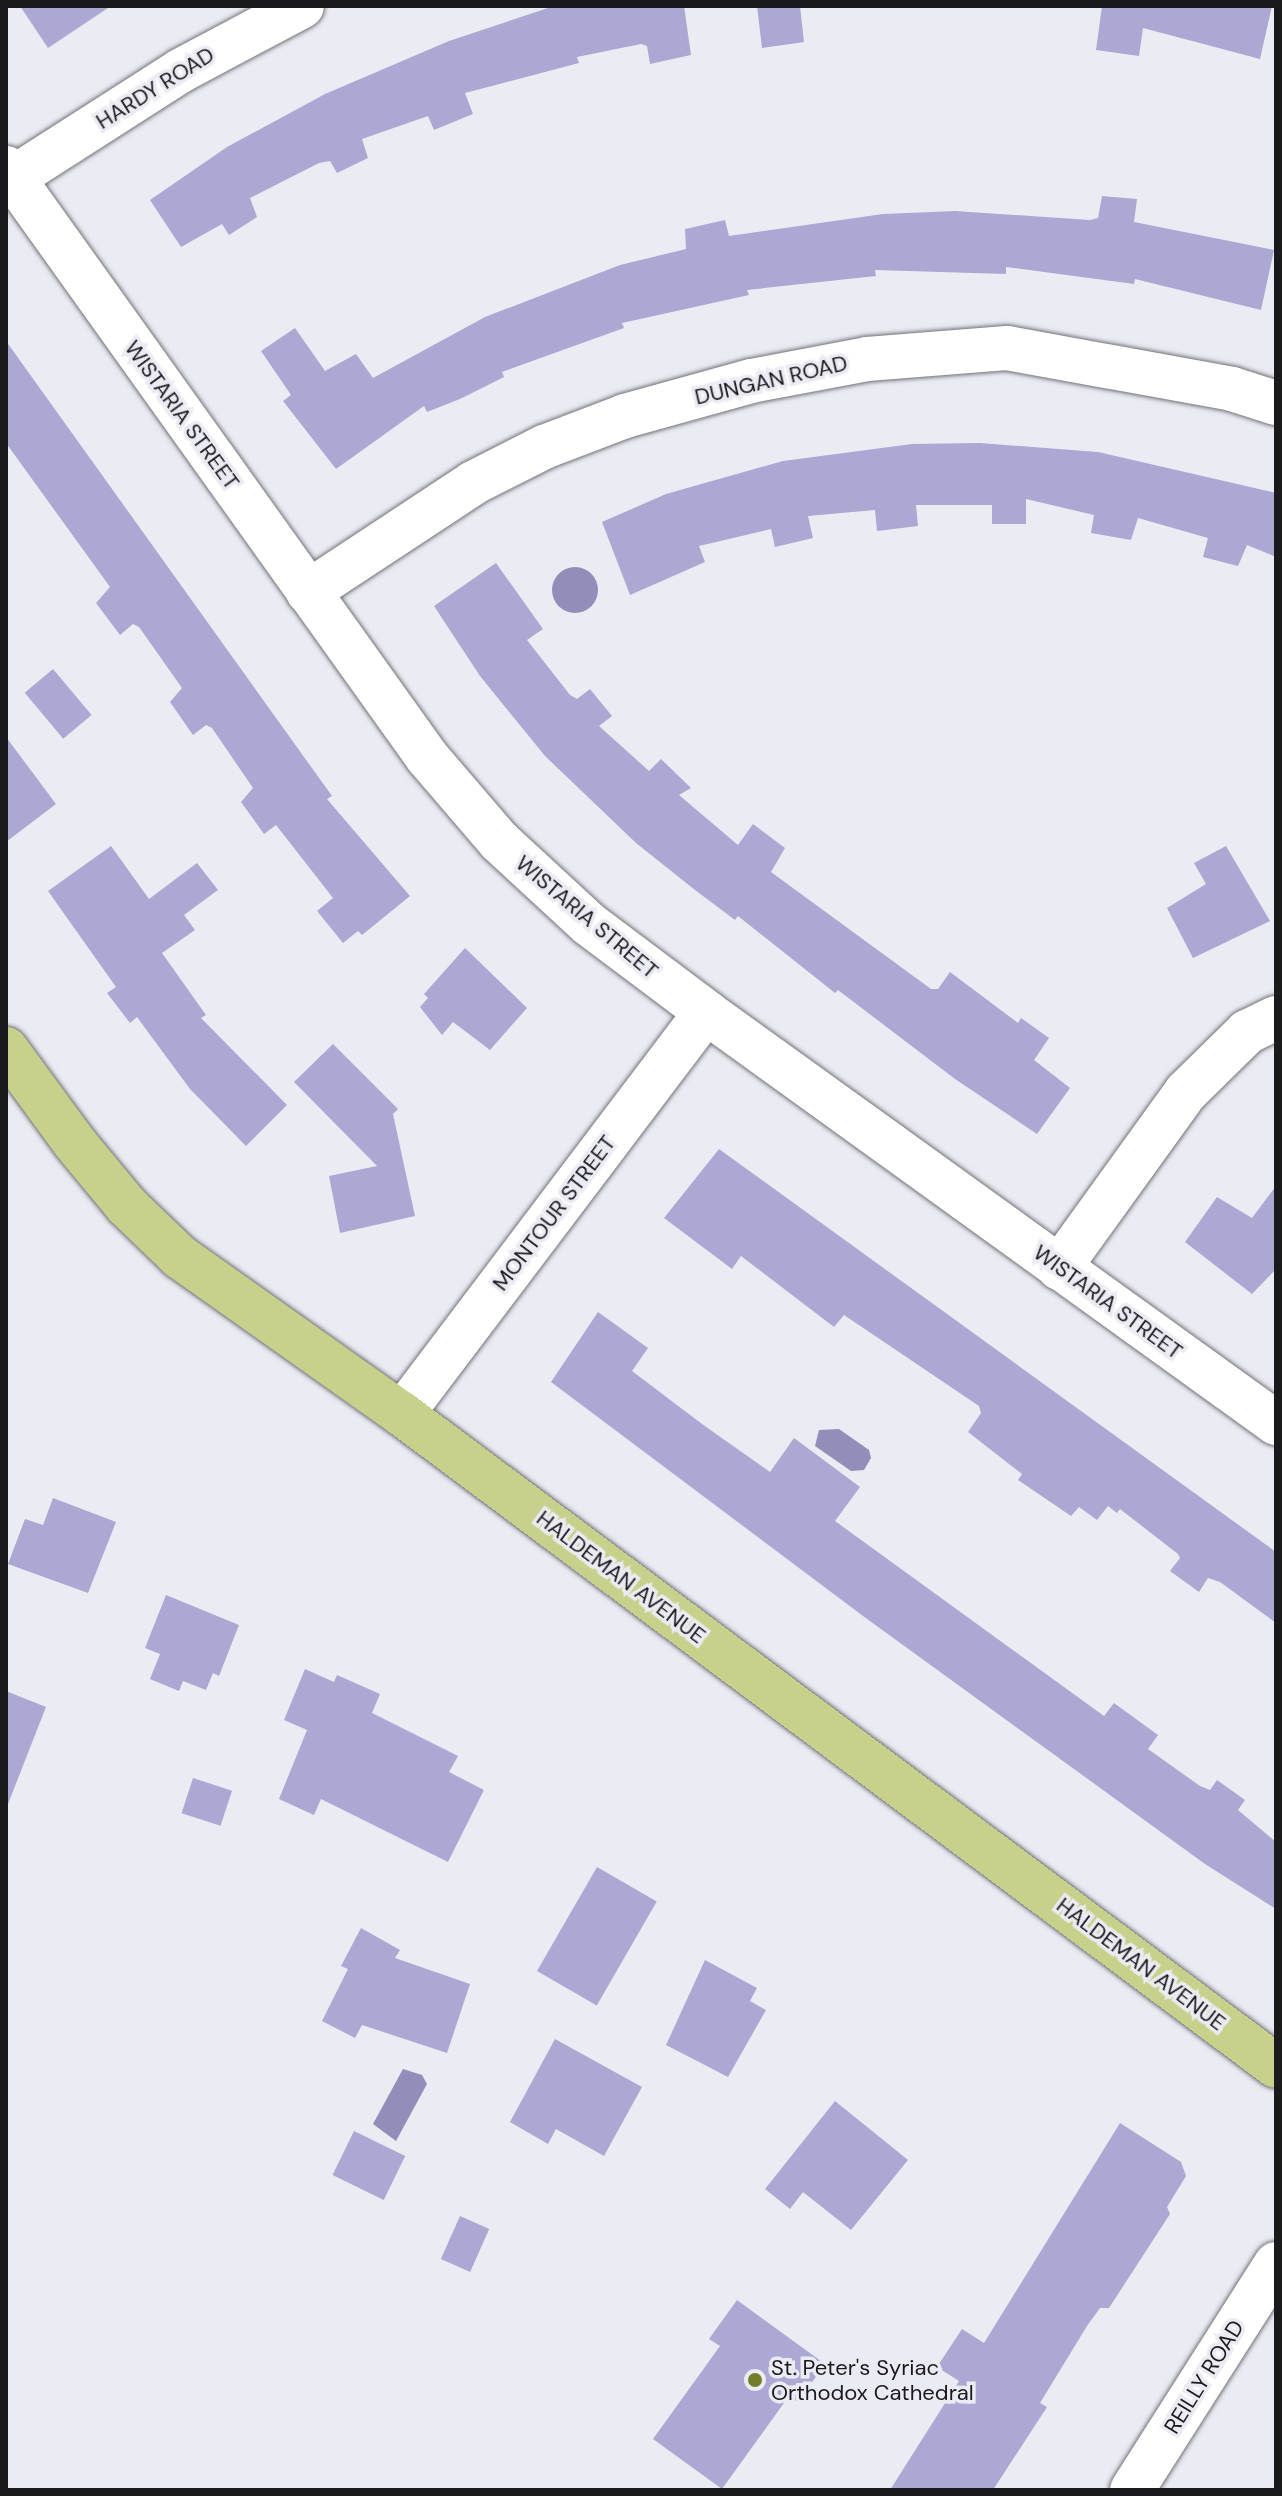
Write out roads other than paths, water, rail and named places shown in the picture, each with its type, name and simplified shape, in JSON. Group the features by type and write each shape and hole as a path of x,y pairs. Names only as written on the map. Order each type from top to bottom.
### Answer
{"main road":[{"name":"HALDEMAN AVENUE","path":"6,1049 74,1142 127,1206 180,1257 402,1414 1276,2066"}],"street":[{"name":"HARDY ROAD","path":"9,173 180,71 302,6"},
{"name":"WISTARIA STREET","path":"9,173 427,757 499,841 589,924 706,1012 1276,1423"},
{"name":"DUNGAN ROAD","path":"308,592 473,483 544,447 625,416 751,381 867,359 1007,348 1232,389 1276,403"},
{"name":"MONTOUR STREET","path":"402,1414 706,1012"},
{"path":"1059,1268 1186,1092 1247,1032 1276,1018"},
{"name":"REILLY ROAD","path":"1132,2490 1276,2264"}],"place":[{"name":"St. Peter's Syriac Orthodox Cathedral","path":"755,2380"}]}
